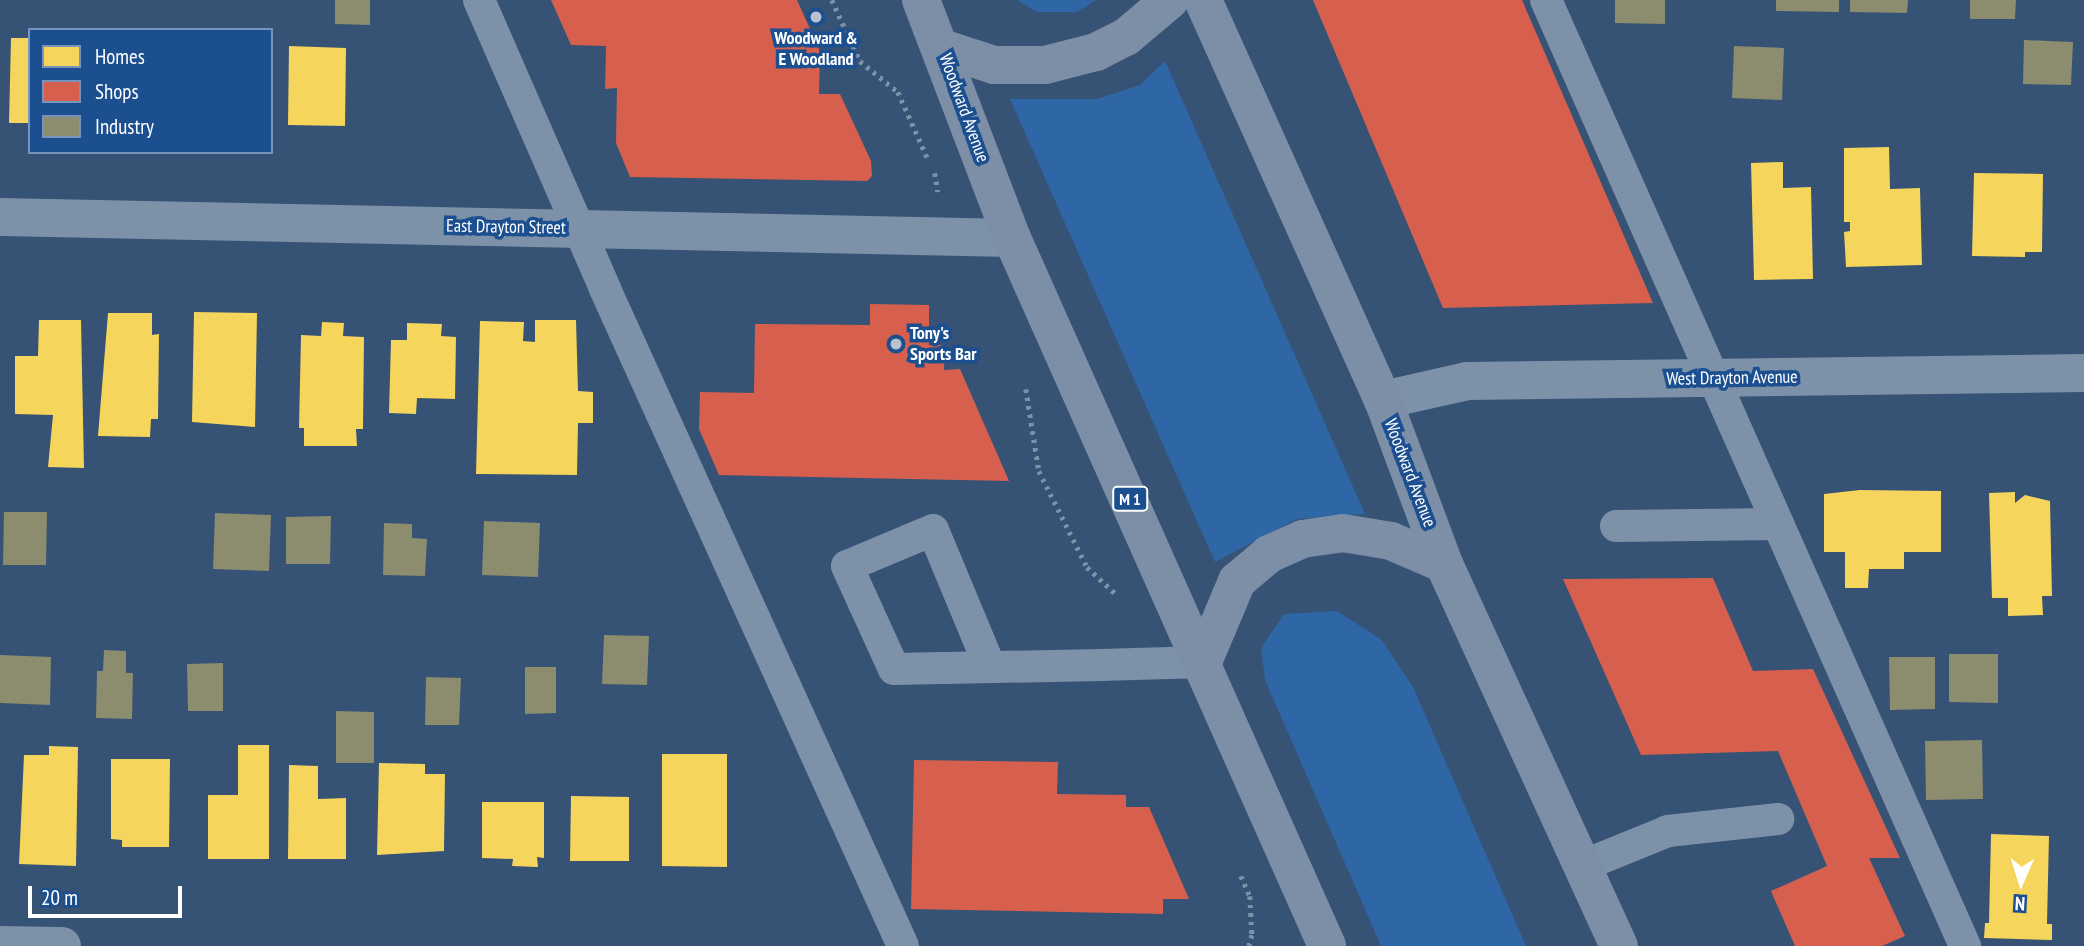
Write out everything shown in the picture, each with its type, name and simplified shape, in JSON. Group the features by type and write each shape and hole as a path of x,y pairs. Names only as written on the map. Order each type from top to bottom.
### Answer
{"main road":[{"name":"Woodward Avenue","path":"921,0 942,48 1012,238 1203,662 1327,946"},
{"path":"942,48 994,65 1045,65 1096,52 1126,37 1170,0"},
{"name":"Woodward Avenue","path":"1203,0 1382,400 1444,564 1619,946"},
{"path":"1203,662 1237,581 1269,554 1302,539 1343,533 1391,541 1444,564"}],"street":[{"name":"East Drayton Street","path":"0,217 1012,238"},
{"name":"West Drayton Avenue","path":"1382,400 1467,381 2084,373"},
{"path":"0,945 62,946"}],"lane":[{"path":"479,0 578,229 903,946"},
{"path":"1546,0 1965,946"},
{"path":"1616,526 1778,524"},
{"path":"990,667 933,530 847,566 894,668 990,667 1203,662"},
{"path":"1582,866 1668,831 1778,820"}],"path":[{"path":"832,0 860,61 898,92 935,174 945,237"},
{"path":"1026,385 1039,471 1087,567 1118,596 1149,663"},
{"path":"1239,872 1250,896 1252,935 1248,946"}],"shaded area":[{"path":"1017,0 1096,0 1077,12 1037,12"},
{"path":"1165,61 1365,514 1297,519 1215,562 1010,99 1097,99 1140,85"},
{"path":"1337,611 1382,640 1413,687 1526,946 1381,946 1265,680 1261,648 1284,614"}],"building: Homes":[{"path":"11,38 28,38 28,123 9,123"},
{"path":"289,46 346,48 345,126 288,125"},
{"path":"1889,147 1890,189 1920,188 1922,265 1846,267 1844,232 1850,231 1850,222 1844,222 1844,148"},
{"path":"1783,162 1783,188 1811,187 1813,279 1754,280 1751,163"},
{"path":"1974,173 2043,174 2042,252 2025,252 2025,257 1972,256"},
{"path":"194,312 257,313 255,427 192,422"},
{"path":"108,313 152,313 152,335 159,334 158,419 151,419 150,437 98,436"},
{"path":"39,320 81,320 84,468 48,467 53,415 15,414 15,356 38,356"},
{"path":"535,320 576,320 578,391 593,392 593,423 578,423 577,475 476,474 480,321 524,322 523,341 535,342"},
{"path":"322,322 344,323 343,336 364,337 363,429 356,429 357,446 304,446 304,428 299,428 301,335 321,336"},
{"path":"407,323 442,324 441,336 456,337 455,399 417,398 416,414 389,413 391,340 407,340"},
{"path":"1860,490 1941,491 1941,552 1904,552 1904,569 1869,569 1868,588 1845,588 1845,552 1824,552 1824,494"},
{"path":"2015,492 2015,503 2025,495 2050,501 2052,596 2042,596 2043,615 2008,616 2008,598 1992,598 1989,493"},
{"path":"238,745 269,745 269,859 208,859 208,795 238,795"},
{"path":"49,746 78,747 76,866 19,864 24,755 49,755"},
{"path":"662,754 727,754 727,867 662,866"},
{"path":"111,759 170,759 169,847 122,847 122,840 111,839"},
{"path":"379,763 425,764 425,774 445,774 444,851 377,855"},
{"path":"289,765 318,766 318,799 346,798 346,859 288,859"},
{"path":"571,796 629,797 629,861 570,861"},
{"path":"482,802 544,802 544,858 537,857 538,867 512,866 513,859 482,858"},
{"path":"1991,834 2049,836 2047,924 2052,924 2052,940 1984,938 1985,923 1989,923"}],"building: Shops":[{"path":"551,0 797,0 820,51 819,94 840,94 871,161 872,176 867,181 630,177 616,143 617,88 605,89 606,46 571,45"},
{"path":"1313,0 1522,0 1653,303 1443,308"},
{"path":"870,304 929,305 929,345 945,345 944,370 960,369 1009,481 719,475 699,429 700,392 754,393 755,324 870,325"},
{"path":"1713,578 1753,671 1813,669 1900,858 1869,858 1905,936 1882,946 1795,946 1771,891 1827,866 1778,751 1641,755 1563,579"},
{"path":"914,760 1058,762 1057,794 1126,795 1126,807 1149,807 1189,899 1163,899 1163,914 911,909"}],"building: Industry":[{"path":"335,0 370,0 370,25 335,24"},
{"path":"1615,0 1665,0 1665,24 1615,23"},
{"path":"1776,0 1839,0 1839,12 1776,11"},
{"path":"1850,0 1908,0 1907,13 1850,12"},
{"path":"1970,0 2016,0 2015,19 1970,19"},
{"path":"2024,40 2073,42 2071,85 2023,84"},
{"path":"1734,46 1784,48 1782,100 1732,98"},
{"path":"4,512 47,512 46,565 3,565"},
{"path":"215,513 271,515 269,571 213,569"},
{"path":"331,516 330,564 286,564 286,517"},
{"path":"484,521 540,523 538,577 482,575"},
{"path":"384,523 412,524 412,538 427,539 425,576 383,575"},
{"path":"604,635 649,636 647,685 602,684"},
{"path":"104,650 126,651 126,673 133,673 132,719 96,718 97,671 103,671"},
{"path":"1949,654 1998,654 1998,703 1949,702"},
{"path":"0,655 51,657 50,705 0,703"},
{"path":"1889,657 1935,657 1935,709 1890,710"},
{"path":"223,663 223,711 188,711 187,664"},
{"path":"525,667 556,667 556,713 525,714"},
{"path":"426,677 461,678 459,725 425,725"},
{"path":"336,711 374,712 374,763 336,763"},
{"path":"1982,740 1983,799 1926,800 1925,741"}],"place":[{"name":"Woodward & E Woodland","path":"816,17"},
{"name":"Tony's Sports Bar","path":"896,344"}]}
